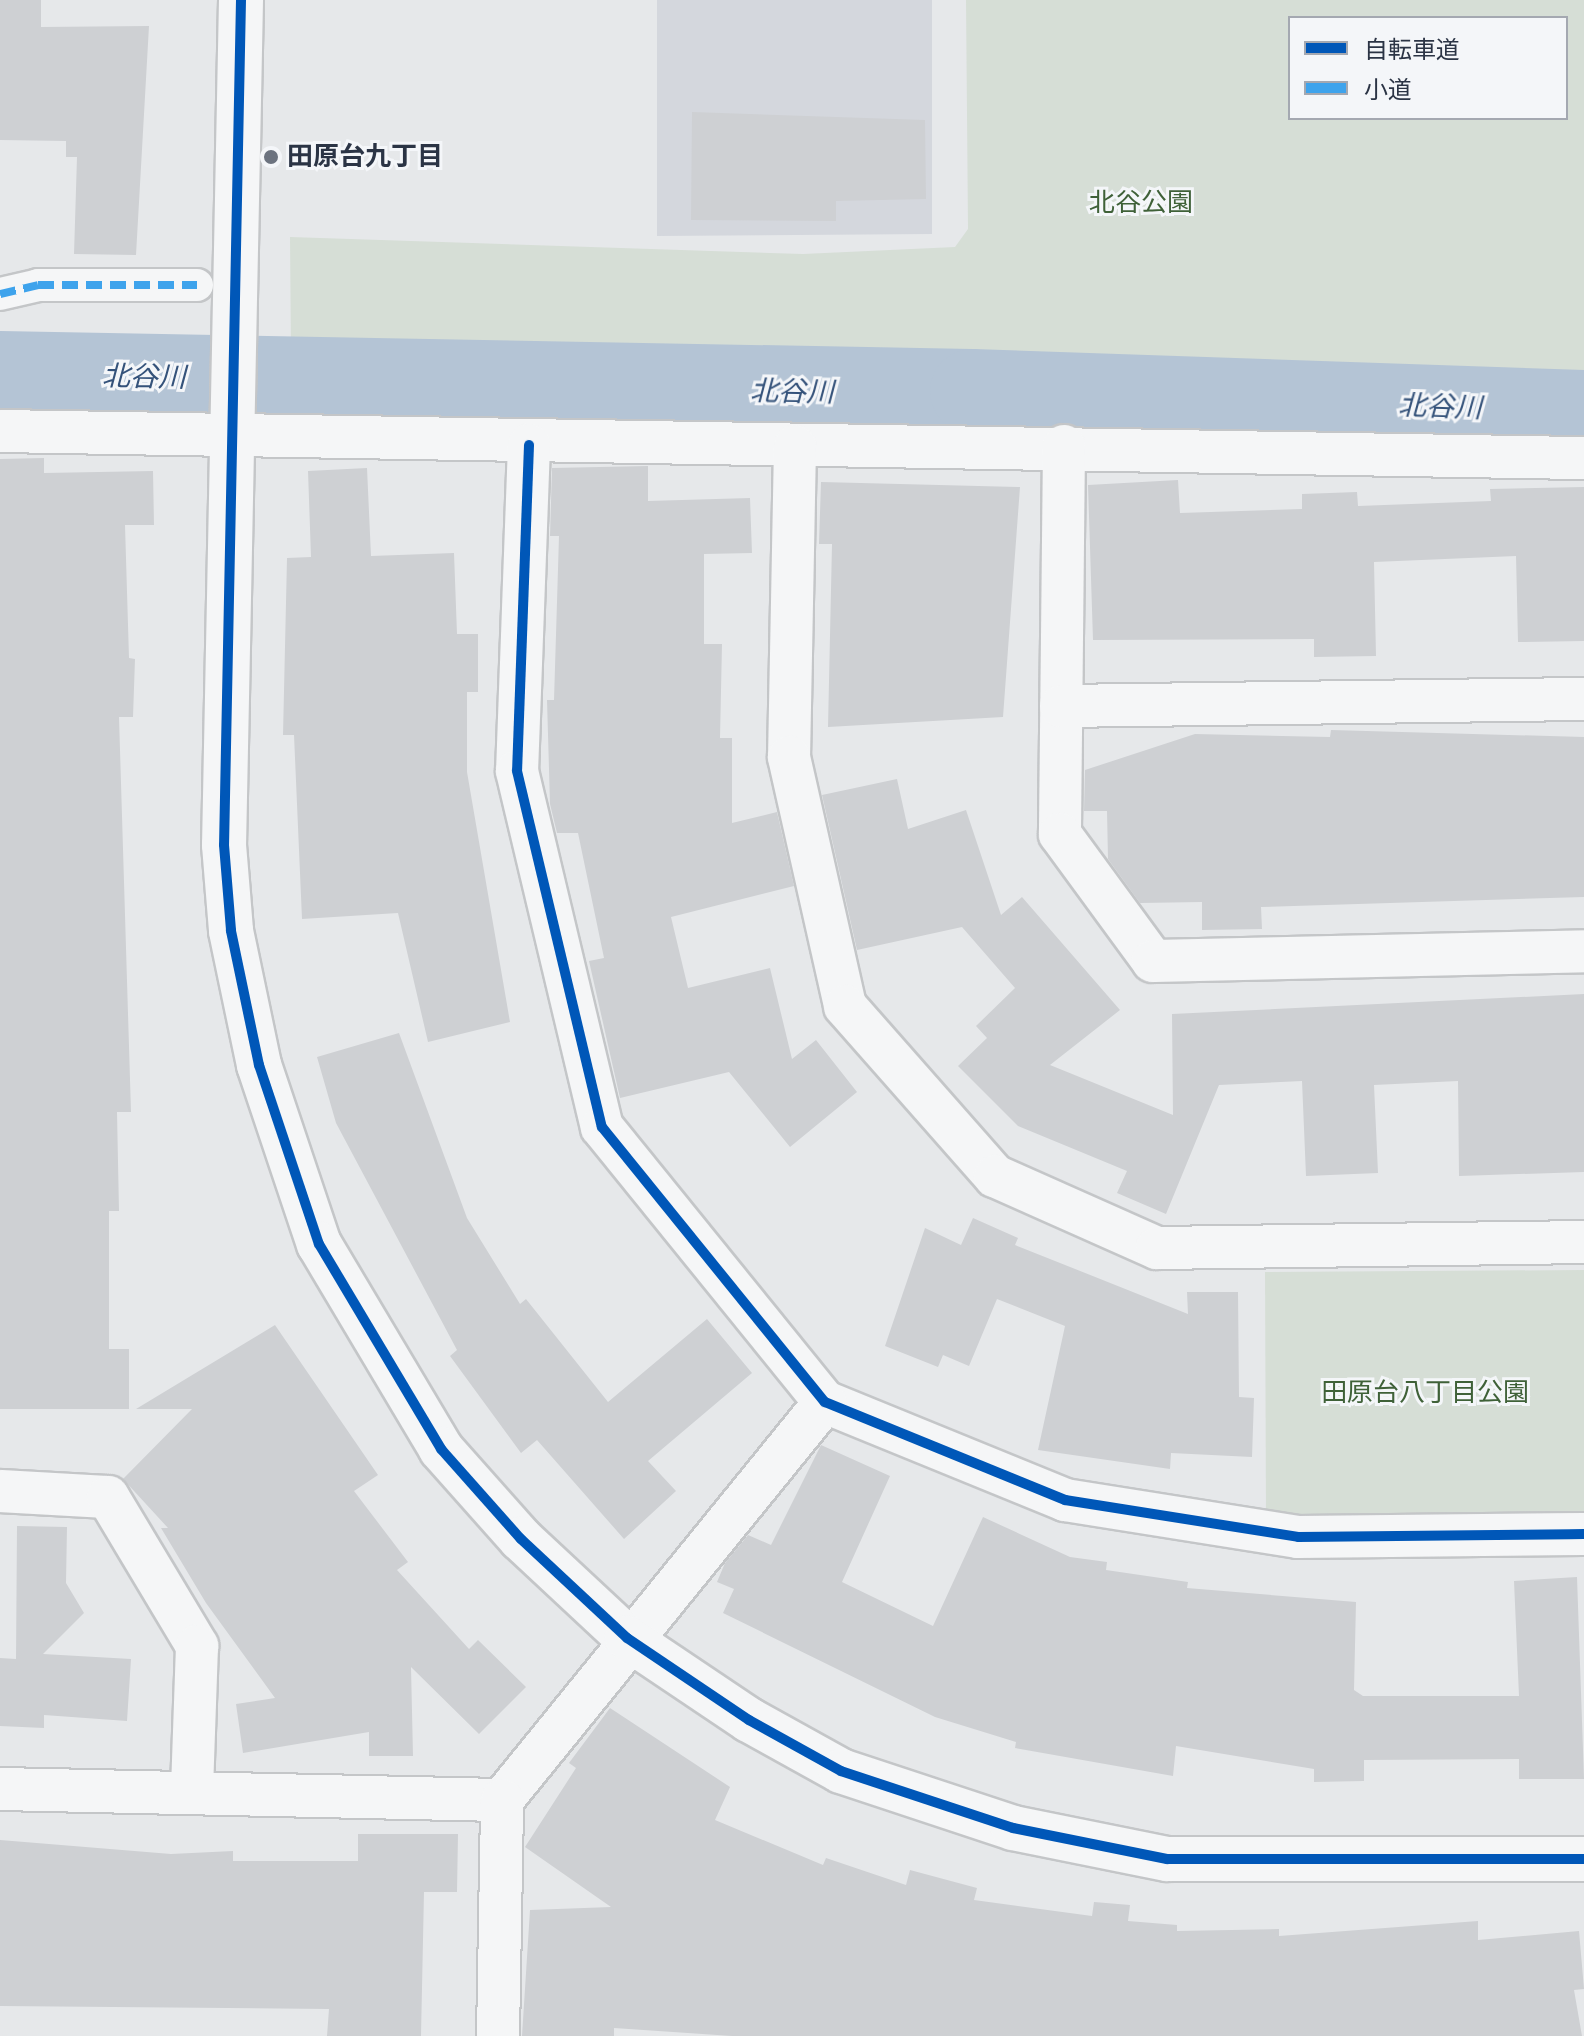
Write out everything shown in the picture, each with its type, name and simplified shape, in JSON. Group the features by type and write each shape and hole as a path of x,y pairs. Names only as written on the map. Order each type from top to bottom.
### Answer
{"street":[{"path":"241,0 224,845 231,931 287,1161 319,1244 369,1338 441,1449 521,1539 627,1638 749,1720 841,1771 1013,1828 1167,1859 1584,1859"},
{"path":"0,294 38,285 197,285"},
{"path":"0,431 234,426 529,445 1064,446 1584,458"},
{"path":"529,445 517,771 602,1127 825,1402 1065,1500 1298,1537 1584,1534"},
{"path":"795,446 789,757 845,1006 995,1176 1157,1248 1584,1242"},
{"path":"1064,446 1060,834 1153,961 1584,951"},
{"path":"1061,706 1584,699"},
{"path":"498,2036 502,1800 627,1638 825,1402"},
{"path":"0,1491 108,1497 197,1646 192,1792"},
{"path":"0,1789 502,1800"}],"shaded area":[{"path":"657,0 932,0 932,234 657,236"}],"green space":[{"name":"北谷公園","path":"966,0 1584,0 1584,387 291,353 290,237 803,254 955,247 968,229"},
{"name":"田原台八丁目公園","path":"1584,1270 1584,1513 1266,1516 1265,1272"}],"building":[{"path":"0,0 41,0 41,27 149,26 136,255 74,254 77,157 66,157 66,141 0,140"},
{"path":"692,112 925,120 926,199 836,201 836,221 691,220"},
{"path":"44,458 44,473 153,471 154,525 125,525 129,658 135,659 133,717 119,717 131,1112 117,1112 119,1211 109,1211 109,1349 129,1349 129,1409 0,1409 0,459"},
{"path":"648,466 648,501 750,498 752,553 704,554 704,644 722,644 720,738 732,738 732,823 777,812 794,886 671,917 688,988 770,968 792,1059 816,1040 857,1092 790,1147 729,1072 620,1098 589,961 604,958 578,833 557,833 550,804 547,700 554,700 559,536 550,536 552,468"},
{"path":"367,468 371,556 454,553 457,634 478,634 478,692 467,692 467,772 510,1022 428,1042 398,913 302,919 294,735 283,735 287,558 311,557 308,471"},
{"path":"1178,480 1180,513 1302,509 1302,494 1357,492 1358,506 1491,501 1490,489 1584,487 1584,641 1518,642 1516,556 1374,562 1376,656 1314,657 1314,639 1093,640 1088,485"},
{"path":"821,482 1020,487 1003,717 828,727 832,544 819,544"},
{"path":"1331,730 1584,737 1584,897 1261,907 1262,929 1202,930 1202,902 1140,903 1108,859 1107,811 1084,811 1085,770 1195,734 1330,737"},
{"path":"897,779 908,829 966,810 1001,915 1022,897 1120,1010 1050,1065 1173,1115 1172,1014 1584,994 1584,1172 1459,1176 1458,1081 1374,1085 1378,1173 1306,1176 1302,1081 1219,1085 1166,1214 1117,1193 1127,1171 1018,1126 958,1066 987,1038 976,1026 1015,988 962,927 857,950 822,795"},
{"path":"399,1033 467,1218 520,1304 526,1299 608,1402 707,1319 752,1373 648,1461 676,1491 624,1539 537,1440 521,1453 450,1356 457,1350 336,1123 317,1057"},
{"path":"973,1218 1018,1238 1015,1245 1188,1314 1187,1292 1238,1292 1239,1397 1254,1398 1252,1457 1171,1453 1170,1469 1038,1450 1065,1326 997,1299 969,1366 943,1355 938,1367 885,1346 925,1228 961,1245"},
{"path":"275,1325 378,1475 354,1491 408,1562 397,1570 469,1649 478,1640 526,1687 479,1734 411,1667 413,1756 369,1756 369,1732 243,1753 236,1704 275,1698 206,1603 161,1528 168,1528 123,1479 192,1409 136,1409"},
{"path":"821,1445 890,1476 842,1582 933,1626 983,1517 1070,1557 1107,1562 1106,1570 1188,1582 1187,1588 1356,1602 1354,1690 1363,1696 1519,1696 1514,1581 1577,1577 1584,1779 1519,1779 1519,1759 1364,1760 1364,1781 1314,1782 1314,1769 1176,1746 1173,1776 1015,1748 1016,1742 935,1717 723,1613 734,1589 717,1582 725,1563 748,1535 771,1545"},
{"path":"17,1526 67,1527 66,1583 84,1613 43,1654 131,1659 127,1721 44,1715 44,1728 0,1726 0,1658 16,1659"},
{"path":"610,1708 730,1787 715,1820 823,1865 826,1858 906,1885 910,1870 977,1888 974,1900 1092,1916 1094,1902 1130,1905 1128,1921 1177,1925 1177,1931 1279,1929 1279,1936 1478,1921 1478,1940 1579,1931 1584,1989 1574,1990 1582,2036 732,2036 614,2028 614,2036 522,2036 530,1910 611,1907 525,1847 576,1768 569,1763"},
{"path":"358,1834 458,1834 457,1892 424,1892 421,2036 327,2036 329,2009 0,2006 0,1840 171,1854 233,1851 233,1861 358,1861"}],"waterway":[{"name":"北谷川","path":"0,373 972,391 1584,412"}],"marked path":[{"path":"0,294 38,285 197,285"}],"cycle path":[{"path":"241,0 224,845 231,931 259,1065 319,1244 441,1449 521,1539 627,1638 749,1720 841,1771 1013,1828 1167,1859 1584,1859"},
{"path":"529,445 517,771 602,1127 825,1402 1065,1500 1298,1537 1584,1534"}],"place":[{"name":"田原台九丁目","path":"271,157"}]}
